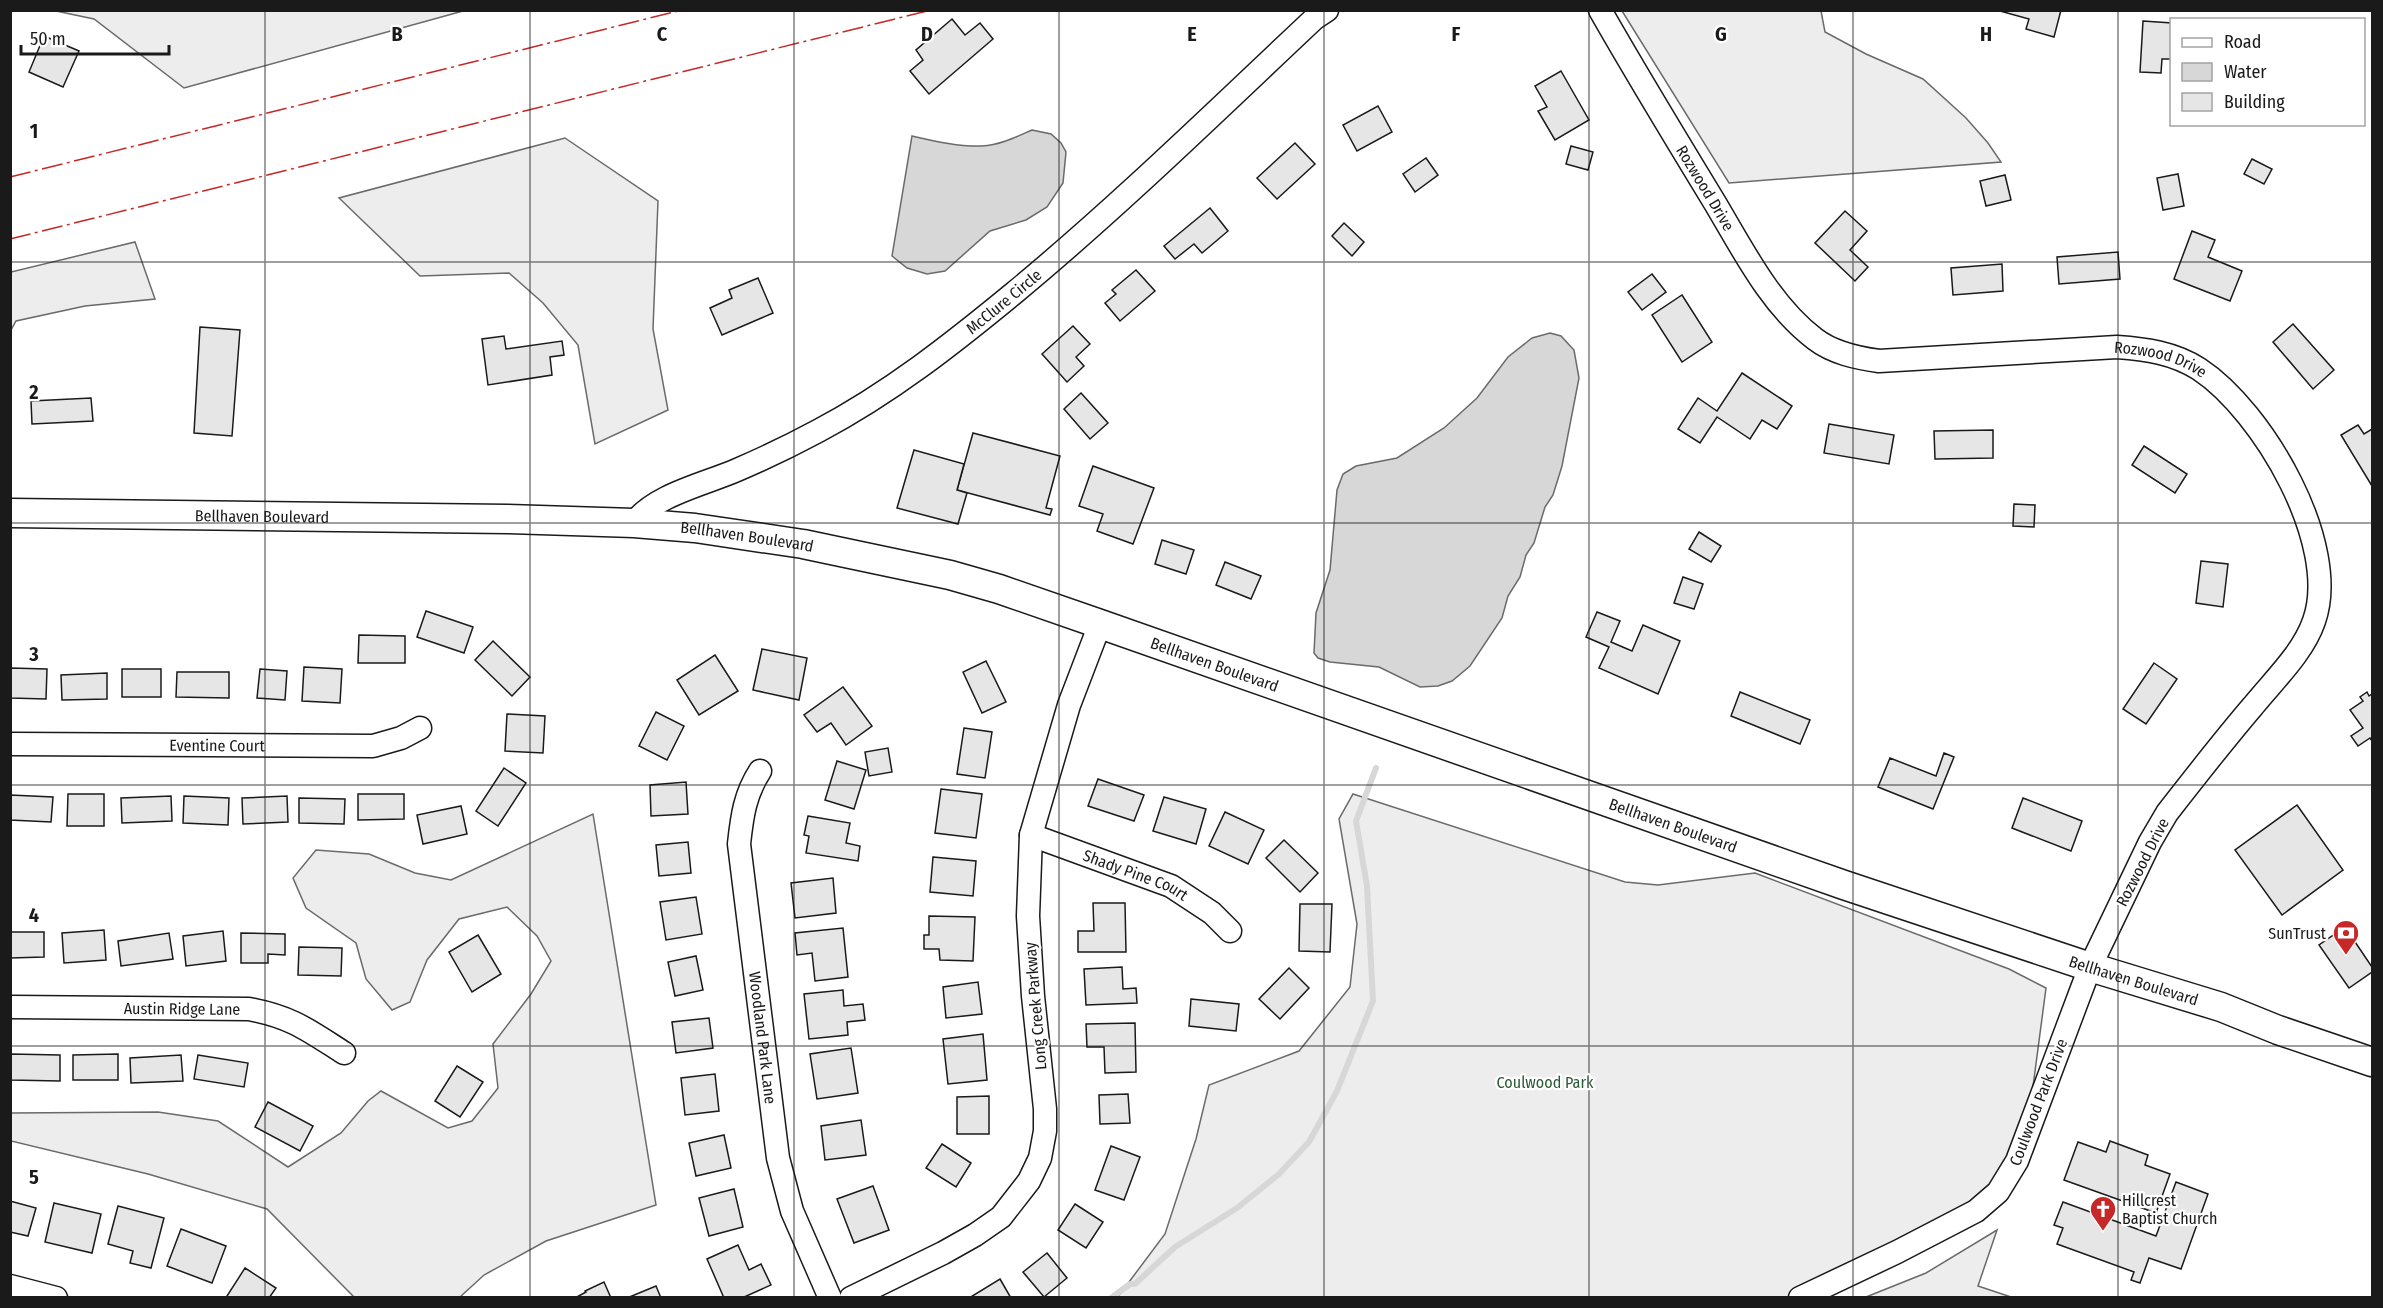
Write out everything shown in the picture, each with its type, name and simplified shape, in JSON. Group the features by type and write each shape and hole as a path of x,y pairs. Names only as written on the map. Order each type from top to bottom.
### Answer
{"main road":[{"name":"Bellhaven Boulevard","path":"10,513 508,519 634,523 695,528 851,553 964,579 1100,624 1844,885 2090,967 2221,1007 2278,1030 2373,1062"}],"street":[{"name":"Rozwood Drive","path":"1600,10 1743,250 1779,303 1794,321 1816,341 1856,358 1879,361 2117,347 2178,357 2199,368 2247,411 2283,469 2302,510 2315,548 2321,592 2314,623 2296,653 2167,813 2150,842 2090,967"},
{"name":"McClure Circle","path":"634,523 645,509 659,501 756,462 842,418 886,393 943,352 1082,237 1321,13"},
{"name":"Long Creek Parkway","path":"851,1298 943,1253 975,1235 1000,1217 1029,1181 1040,1158 1045,1131 1045,1109 1033,996 1028,916 1031,835 1070,705 1100,624"},
{"name":"Eventine Court","path":"10,744 373,746 401,738 420,728"},
{"name":"Woodland Park Lane","path":"760,771 749,788 742,811 739,843 778,1158 802,1240 830,1298"},
{"name":"Shady Pine Court","path":"1031,835 1171,886 1212,913 1230,931"},
{"name":"Coulwood Park Drive","path":"1800,1298 1976,1211 1998,1192 2017,1161 2090,967"},
{"name":"Austin Ridge Lane","path":"10,1007 249,1009 276,1014 296,1022 344,1053"},
{"path":"10,1286 56,1298"}],"shaded area":[{"path":"56,11 463,11 184,88 94,19"},
{"path":"1622,11 1821,11 1825,32 1866,54 1923,79 1966,118 2001,162 1729,183"},
{"path":"565,138 658,201 653,329 668,410 595,444 578,345 543,303 509,273 420,276 339,198"},
{"path":"135,242 155,299 85,306 16,321 11,330 11,272"},
{"name":"Coulwood Park","path":"1353,794 1625,882 1658,885 1755,873 2009,969 2046,988 2027,1132 1998,1192 1800,1297 1117,1298 1165,1234 1196,1139 1209,1085 1299,1051 1350,987 1357,924 1339,819"},
{"path":"593,814 656,1205 546,1241 484,1275 460,1297 354,1297 267,1209 148,1174 11,1141 11,1113 158,1112 218,1121 288,1167 341,1133 368,1101 381,1091 448,1128 472,1121 498,1088 493,1044 531,994 551,961 537,936 507,907 459,919 427,960 410,1002 392,1010 366,979 356,943 306,908 293,878 316,850 369,854 415,873 451,880"},
{"path":"1997,1230 1978,1286 2011,1297 1866,1297 1926,1273"}],"water":[{"path":"1032,130 1051,134 1061,143 1066,152 1063,183 1047,207 1026,220 990,231 945,271 927,274 907,268 892,256 912,136 956,145 982,146 1002,142"},
{"path":"1550,333 1561,336 1574,350 1579,378 1562,466 1553,495 1545,507 1534,543 1526,555 1520,577 1508,596 1502,618 1470,666 1452,681 1438,686 1420,687 1379,667 1330,662 1318,658 1314,653 1316,613 1330,570 1337,490 1343,474 1356,466 1397,458 1444,428 1477,398 1508,357 1532,338"}],"building":[{"path":"2061,10 2054,37 2026,29 2029,19 2000,11"},
{"path":"952,19 965,35 980,23 993,39 929,94 910,71 923,60 916,50"},
{"path":"2143,21 2170,23 2170,59 2162,59 2161,73 2140,72"},
{"path":"44,36 79,51 63,87 29,72"},
{"path":"1561,71 1589,120 1555,140 1538,111 1547,107 1535,86"},
{"path":"1378,106 1392,132 1357,151 1343,125"},
{"path":"1295,143 1315,164 1277,199 1257,178"},
{"path":"1571,146 1593,152 1588,170 1566,164"},
{"path":"1426,158 1438,175 1415,192 1403,174"},
{"path":"2252,159 2272,169 2264,184 2244,174"},
{"path":"2178,174 2184,206 2163,210 2157,178"},
{"path":"2005,175 2011,200 1986,206 1980,181"},
{"path":"1210,208 1228,231 1202,253 1194,244 1175,259 1164,246"},
{"path":"1845,211 1867,231 1850,250 1868,267 1855,281 1815,243"},
{"path":"1344,223 1364,242 1352,256 1332,236"},
{"path":"2192,231 2215,240 2208,257 2242,271 2230,301 2174,279"},
{"path":"2118,252 2120,279 2059,284 2057,257"},
{"path":"2002,264 2003,291 1953,295 1951,268"},
{"path":"1136,270 1155,291 1120,321 1105,303 1116,294 1112,290"},
{"path":"1652,274 1666,292 1642,310 1628,292"},
{"path":"758,278 773,313 722,335 710,308 732,298 729,290"},
{"path":"1682,295 1712,342 1682,362 1652,315"},
{"path":"2293,324 2334,370 2313,389 2273,342"},
{"path":"1073,326 1090,344 1076,357 1084,366 1067,382 1042,354"},
{"path":"200,327 240,330 232,436 194,433"},
{"path":"504,336 506,349 562,341 564,355 550,357 552,375 488,385 482,339"},
{"path":"1742,373 1792,406 1777,429 1762,420 1750,439 1717,417 1700,443 1678,429 1698,398 1717,411"},
{"path":"1081,393 1108,423 1090,439 1064,409"},
{"path":"91,398 93,421 32,424 31,401"},
{"path":"1829,424 1894,435 1889,464 1824,453"},
{"path":"2358,425 2364,434 2372,429 2372,486 2341,435"},
{"path":"1993,430 1993,458 1935,459 1934,431"},
{"path":"973,433 1060,456 1046,508 1052,509 1050,515 957,490"},
{"path":"2144,446 2187,474 2175,493 2132,465"},
{"path":"914,450 964,464 957,490 967,493 958,524 897,508"},
{"path":"1093,466 1154,488 1133,544 1097,531 1103,514 1079,506"},
{"path":"2014,504 2035,505 2034,527 2013,526"},
{"path":"1699,532 1721,546 1711,562 1689,549"},
{"path":"1162,540 1194,550 1186,574 1155,564"},
{"path":"2201,561 2228,564 2223,607 2196,603"},
{"path":"1225,562 1261,576 1251,599 1216,585"},
{"path":"1683,577 1703,584 1694,609 1674,603"},
{"path":"426,611 473,627 464,653 417,637"},
{"path":"1597,612 1620,621 1611,642 1632,651 1643,625 1680,641 1658,694 1599,668 1609,647 1586,637"},
{"path":"359,635 405,636 405,663 358,663"},
{"path":"493,641 530,677 512,696 475,660"},
{"path":"762,649 807,658 799,700 753,690"},
{"path":"715,655 738,691 699,715 677,680"},
{"path":"986,661 1006,702 982,713 963,672"},
{"path":"2154,663 2177,679 2146,724 2123,709"},
{"path":"304,667 342,669 340,703 302,701"},
{"path":"10,668 47,669 46,699 10,698"},
{"path":"122,669 161,669 161,697 122,697"},
{"path":"260,669 287,671 285,700 257,698"},
{"path":"177,672 229,672 229,698 176,697"},
{"path":"107,673 107,699 62,700 61,675"},
{"path":"843,687 872,726 846,745 831,723 817,732 804,715"},
{"path":"1740,692 1810,720 1800,744 1731,716"},
{"path":"2367,692 2369,696 2372,694 2372,741 2370,738 2358,746 2351,736 2363,728 2350,710 2363,701 2360,697"},
{"path":"656,712 684,726 667,760 639,746"},
{"path":"507,714 545,716 543,753 505,751"},
{"path":"964,728 992,732 985,778 957,774"},
{"path":"888,748 892,772 869,776 865,752"},
{"path":"1944,753 1954,757 1933,809 1878,787 1890,758 1936,776"},
{"path":"837,761 866,770 854,809 825,800"},
{"path":"504,768 526,783 498,826 476,811"},
{"path":"1098,779 1144,795 1134,821 1088,806"},
{"path":"686,782 688,814 651,816 650,785"},
{"path":"941,789 982,794 976,838 935,833"},
{"path":"68,794 104,794 104,826 67,826"},
{"path":"358,794 404,794 404,819 358,820"},
{"path":"10,795 53,797 51,822 10,820"},
{"path":"171,796 172,821 122,823 121,798"},
{"path":"184,796 229,798 228,825 183,823"},
{"path":"287,796 288,822 243,824 242,798"},
{"path":"1164,797 1206,809 1196,844 1153,831"},
{"path":"299,798 345,799 344,824 299,823"},
{"path":"2023,798 2082,821 2071,851 2012,828"},
{"path":"2297,805 2343,870 2282,915 2235,850"},
{"path":"461,806 467,834 423,844 417,815"},
{"path":"1225,812 1264,830 1248,864 1209,846"},
{"path":"808,816 850,823 846,843 860,846 858,861 806,853 809,836 804,835"},
{"path":"1284,840 1318,873 1300,892 1266,858"},
{"path":"688,842 691,873 659,876 656,845"},
{"path":"933,857 976,861 973,896 930,892"},
{"path":"833,878 836,913 795,918 791,883"},
{"path":"696,897 702,934 666,940 660,902"},
{"path":"1093,903 1125,903 1126,952 1078,952 1078,931 1094,931"},
{"path":"1300,904 1332,904 1330,952 1299,951"},
{"path":"929,916 975,917 973,961 940,960 939,949 924,949 924,935 929,935"},
{"name":"SunTrust","path":"2345,927 2372,967 2372,972 2349,988 2319,945"},
{"path":"843,928 848,977 815,981 812,953 797,955 795,933"},
{"path":"104,930 106,960 64,963 62,933"},
{"path":"223,931 226,961 186,966 183,936"},
{"path":"10,932 44,932 44,957 10,958"},
{"path":"169,933 173,959 121,966 118,941"},
{"path":"241,933 285,934 285,955 268,954 268,963 241,963"},
{"path":"478,935 501,974 472,992 449,952"},
{"path":"299,947 342,948 341,976 298,975"},
{"path":"696,956 703,990 675,996 668,962"},
{"path":"1122,967 1123,989 1136,988 1137,1003 1086,1005 1084,969"},
{"path":"1289,968 1309,988 1280,1019 1259,999"},
{"path":"978,982 982,1014 946,1018 943,987"},
{"path":"843,990 844,1006 863,1004 865,1020 847,1022 848,1035 809,1039 804,994"},
{"path":"1191,999 1239,1004 1236,1031 1189,1026"},
{"path":"709,1018 713,1048 676,1053 672,1022"},
{"path":"1135,1023 1136,1072 1105,1073 1104,1047 1087,1047 1086,1024"},
{"path":"983,1034 987,1080 948,1084 943,1039"},
{"path":"851,1048 858,1093 817,1099 810,1054"},
{"path":"10,1054 60,1055 60,1081 10,1080"},
{"path":"118,1054 118,1080 73,1080 73,1055"},
{"path":"181,1055 183,1081 131,1083 130,1058"},
{"path":"198,1055 248,1063 244,1087 194,1079"},
{"path":"457,1066 483,1082 460,1117 435,1101"},
{"path":"715,1074 719,1111 685,1115 681,1078"},
{"path":"1128,1094 1130,1123 1100,1124 1099,1095"},
{"path":"989,1096 989,1134 957,1134 957,1097"},
{"path":"268,1102 313,1126 300,1151 255,1127"},
{"path":"861,1120 866,1155 825,1160 821,1126"},
{"path":"724,1135 731,1168 696,1176 689,1143"},
{"path":"2110,1141 2148,1155 2145,1165 2170,1174 2156,1213 2064,1180 2078,1142 2106,1152"},
{"path":"942,1144 971,1163 956,1187 926,1168"},
{"path":"1111,1146 1140,1157 1124,1200 1095,1190"},
{"name":"Hillcrest Baptist Church","path":"2176,1182 2208,1194 2181,1269 2149,1258 2140,1283 2131,1280 2134,1272 2057,1244 2063,1228 2054,1225 2063,1202 2156,1236"},
{"path":"873,1186 889,1230 854,1243 837,1199"},
{"path":"734,1189 743,1227 709,1236 699,1198"},
{"path":"10,1201 36,1208 28,1236 10,1232"},
{"path":"54,1203 101,1214 92,1253 45,1242"},
{"path":"1075,1204 1103,1222 1086,1248 1058,1230"},
{"path":"118,1206 164,1218 151,1268 130,1263 133,1251 108,1244"},
{"path":"181,1229 226,1246 212,1283 167,1266"},
{"path":"738,1245 749,1270 761,1264 771,1285 742,1298 724,1298 707,1259"},
{"path":"1047,1253 1067,1278 1044,1297 1023,1272"},
{"path":"245,1268 276,1288 269,1298 230,1298 227,1296"},
{"path":"1000,1279 1011,1298 969,1298"},
{"path":"604,1282 611,1298 575,1298 585,1291"},
{"path":"656,1286 661,1298 627,1298"}],"waterway":[{"path":"1111,1298 1130,1284 1135,1284 1175,1247 1237,1208 1279,1174 1309,1142 1337,1091 1373,1001 1367,886 1356,821 1376,768"}],"power":[{"path":"10,177 682,10"},
{"path":"10,239 931,10"}],"place":[{"name":"SunTrust","path":"2346,956"},
{"name":"Hillcrest Baptist Church","path":"2103,1232"}]}
